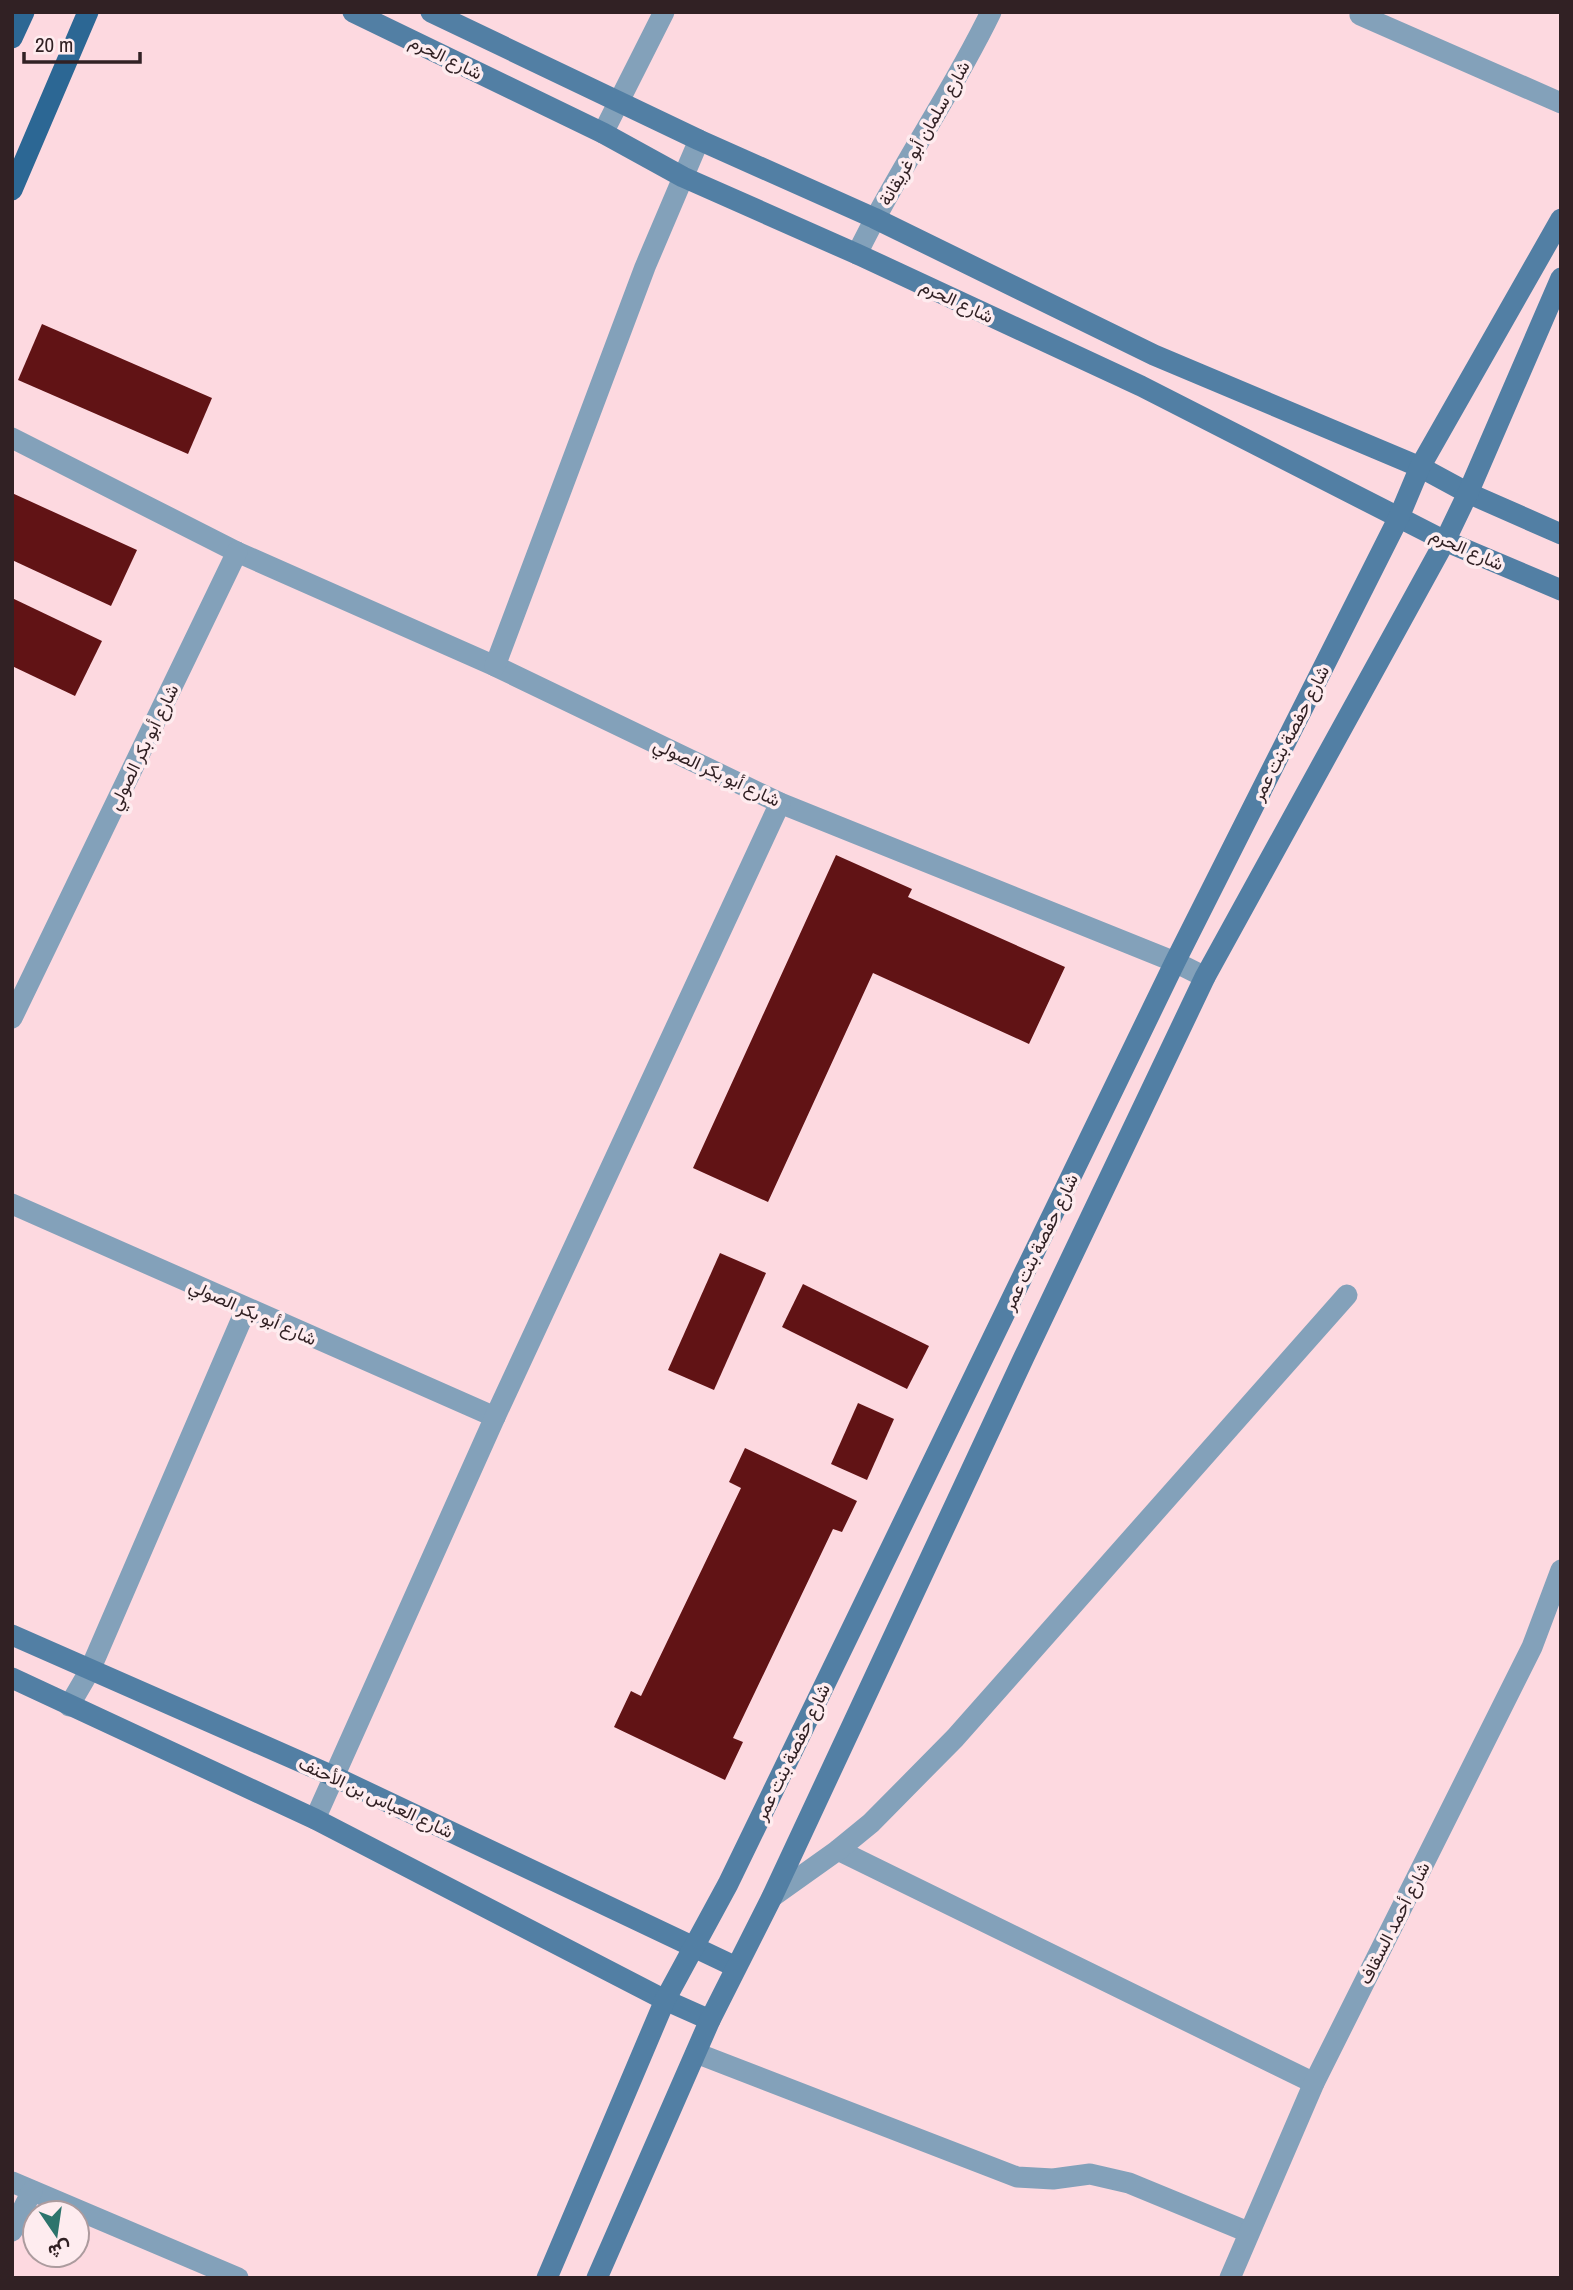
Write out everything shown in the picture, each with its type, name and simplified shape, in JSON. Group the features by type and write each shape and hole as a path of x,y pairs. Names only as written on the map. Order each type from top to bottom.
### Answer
{"main road":[{"path":"12,38 24,12"},
{"path":"12,190 88,12"}],"street":[{"name":"شارع الحرم","path":"354,12 603,133 683,177 857,254 1141,386 1445,541 1561,590"},
{"name":"شارع الحرم","path":"431,12 699,140 874,218 1154,355 1420,467 1468,493 1561,534"},
{"path":"603,133 664,12"},
{"name":"شارع سلمان أبو غريقانة","path":"857,254 874,218 972,51 991,12"},
{"path":"1360,15 1561,103"},
{"path":"495,667 645,267 699,140"},
{"name":"شارع حفصة بنت عمر","path":"547,2278 665,2000 734,1872 1175,962 1399,517 1420,467 1561,219"},
{"name":"شارع حفصة بنت عمر","path":"597,2278 710,2020 772,1896 1205,977 1445,541 1561,278"},
{"path":"1141,386 1154,355"},
{"name":"شارع أبو بكر الصولي","path":"12,438 237,552 495,667 780,803 1175,962 1205,977"},
{"name":"شارع أبو بكر الصولي","path":"12,1018 237,552"},
{"path":"315,1819 495,1417 780,803"},
{"name":"شارع أبو بكر الصولي","path":"12,1205 495,1417"},
{"path":"772,1896 838,1850 871,1823 955,1738 1347,1295"},
{"path":"69,1706 90,1670 246,1309"},
{"name":"شارع أحمد السقاف","path":"1230,2278 1314,2083 1532,1647 1561,1570"},
{"name":"شارع العباس بن الأحنف","path":"12,1635 333,1776 736,1967"},
{"path":"12,1678 315,1819 665,2000 710,2020"},
{"path":"838,1850 1314,2083"},
{"path":"696,2053 1017,2178 1053,2179 1090,2174 1129,2183 1248,2232"},
{"path":"12,2182 238,2278"},
{"path":"12,2231 32,2191"}],"building":[{"path":"42,324 212,398 188,454 18,380"},
{"path":"12,493 137,550 111,606 12,560"},
{"path":"12,598 102,641 75,696 12,666"},
{"path":"836,855 912,889 908,897 1065,967 1029,1044 873,973 768,1202 693,1168"},
{"path":"720,1253 766,1273 714,1390 668,1370"},
{"path":"803,1284 929,1346 907,1389 782,1327"},
{"path":"858,1403 894,1419 867,1480 831,1464"},
{"path":"745,1448 857,1501 842,1532 833,1529 733,1738 743,1742 725,1780 614,1727 631,1691 641,1696 741,1488 729,1482"}]}
